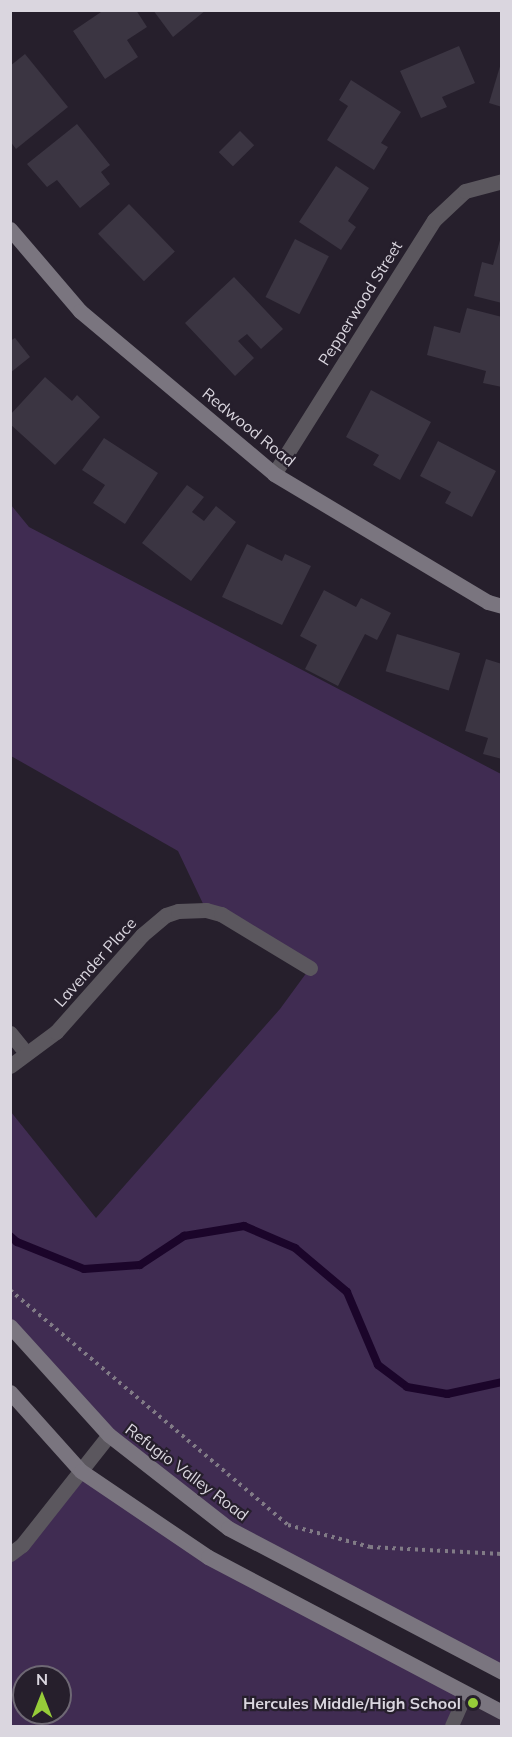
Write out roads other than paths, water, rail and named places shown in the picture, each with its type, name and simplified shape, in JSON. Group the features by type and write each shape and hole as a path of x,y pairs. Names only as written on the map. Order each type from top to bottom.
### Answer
{"street":[{"name":"Pepperwood Street","path":"274,474 434,220 465,191 501,181"},
{"name":"Redwood Road","path":"10,229 80,311 274,474 488,602 501,606"},
{"name":"Lavender Place","path":"10,1066 56,1032 142,935 166,915 178,911 206,910 221,914 310,968"},
{"path":"10,1033 26,1053"},
{"name":"Refugio Valley Road","path":"10,1326 109,1435 228,1528 501,1672"},
{"path":"10,1392 81,1471 208,1557 501,1712"},
{"path":"10,1554 22,1545 109,1435"}],"lane":[{"path":"452,1726 466,1694"}],"waterway":[{"path":"10,1236 17,1242 84,1269 140,1265 184,1236 244,1226 295,1248 347,1292 378,1365 407,1387 447,1394 502,1382"}],"place":[{"name":"Hercules Middle/High School","path":"473,1703"}]}
